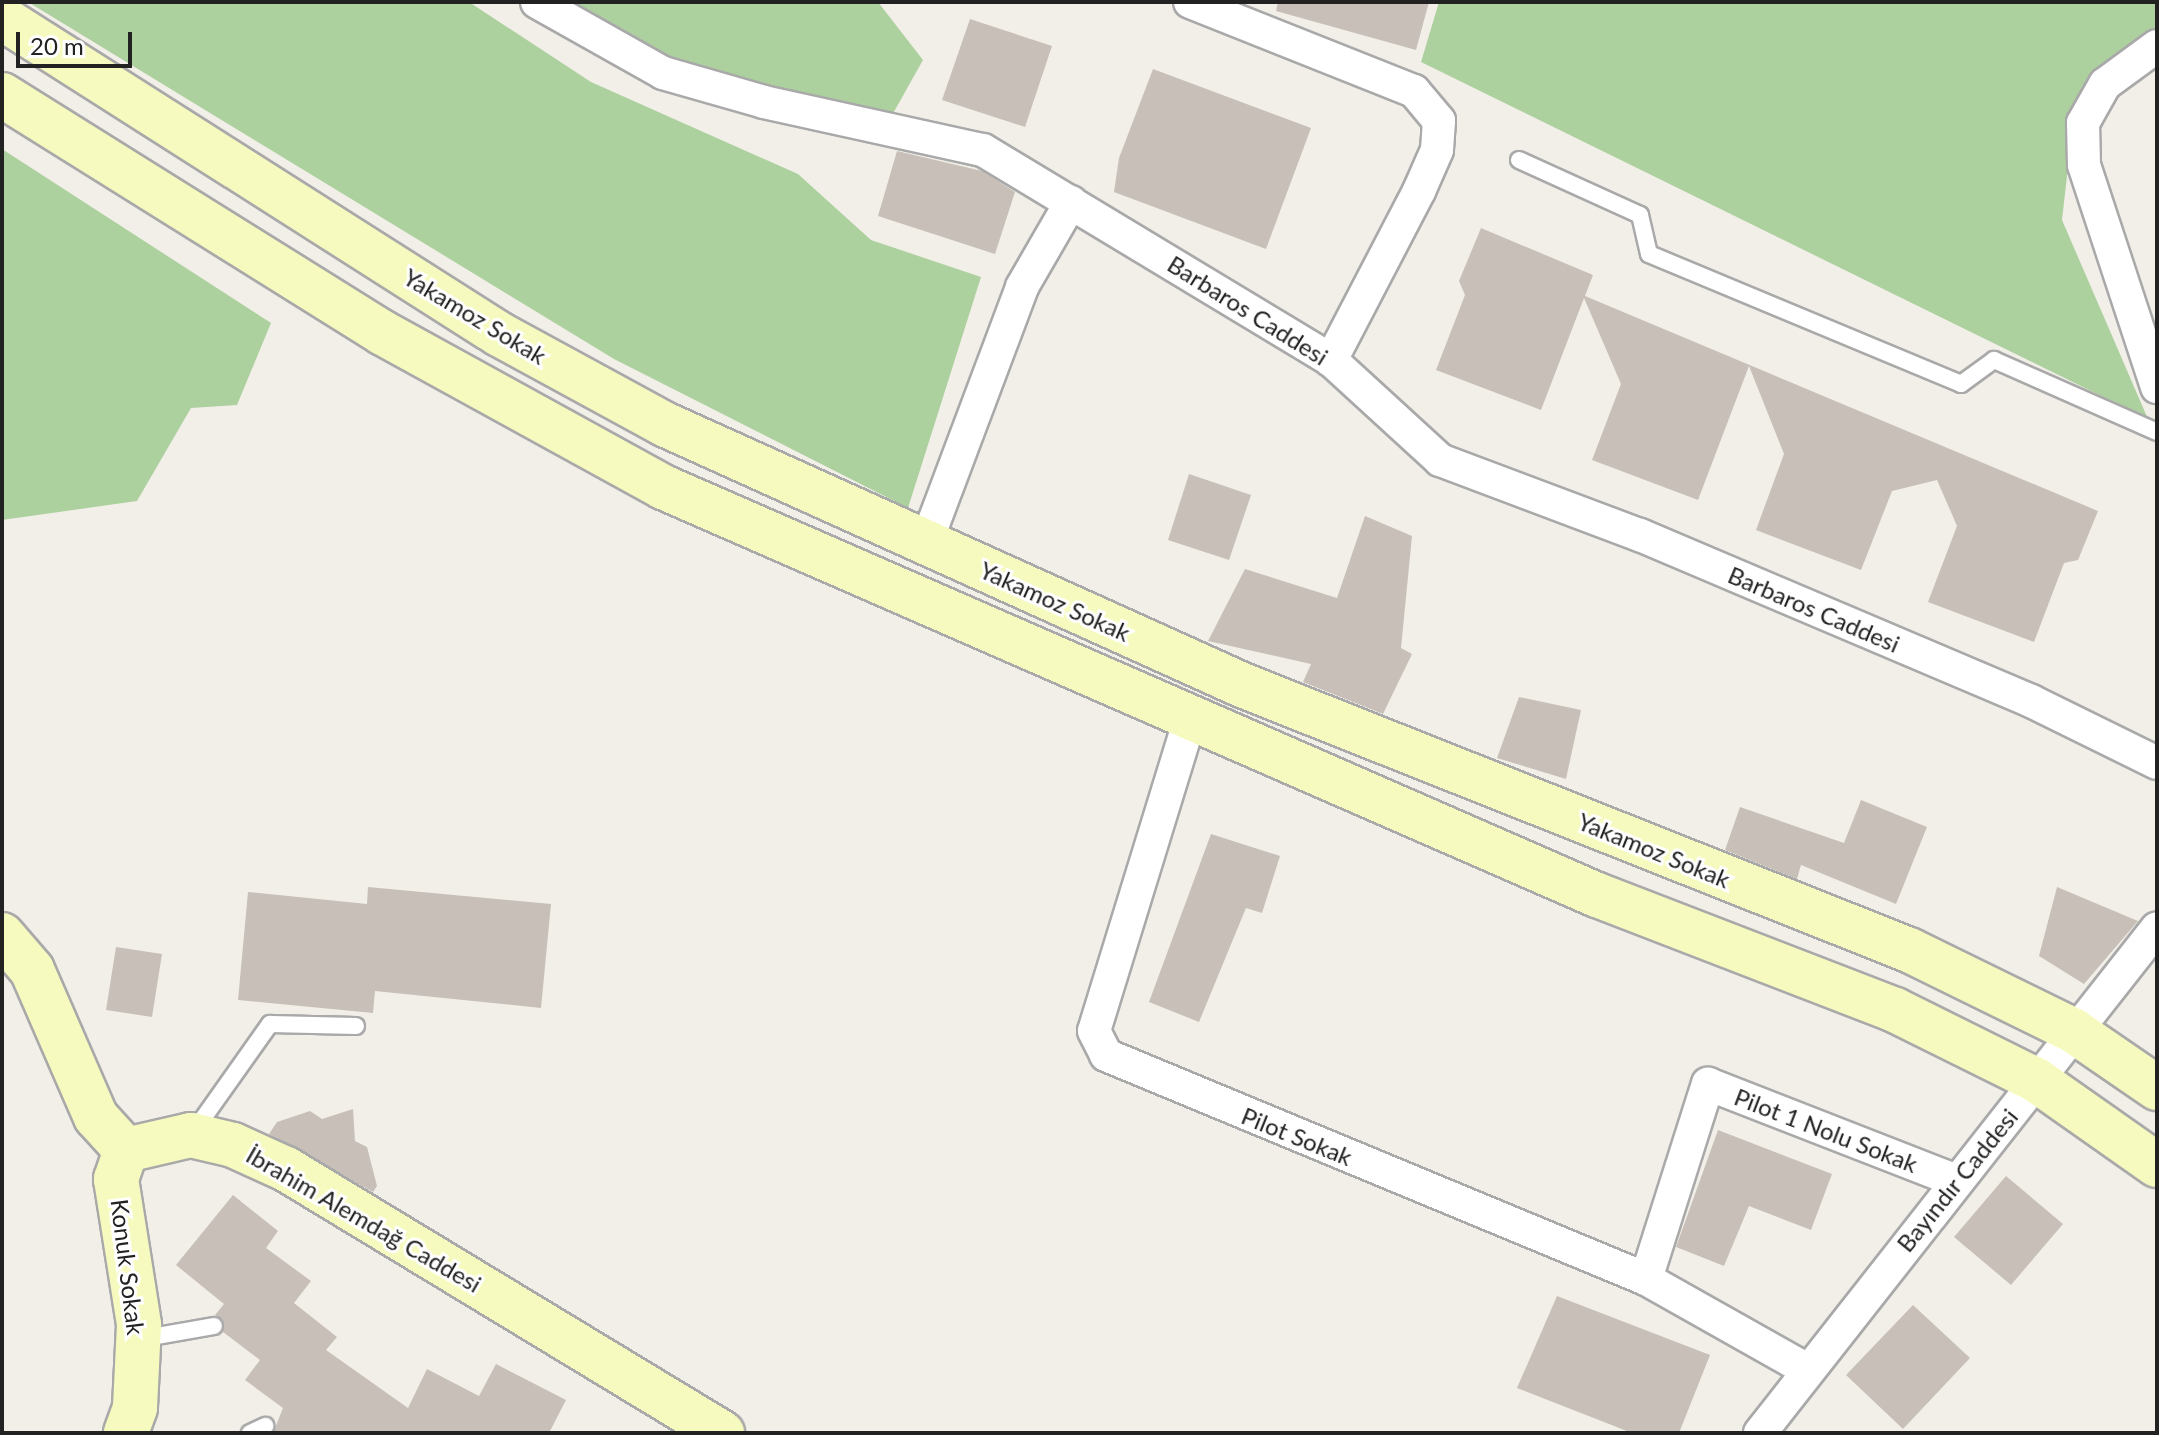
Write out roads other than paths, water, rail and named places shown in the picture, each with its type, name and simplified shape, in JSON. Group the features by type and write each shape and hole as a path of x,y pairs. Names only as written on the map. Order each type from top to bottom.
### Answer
{"main road":[{"name":"Yakamoz Sokak","path":"2,18 499,334 664,424 1242,685 1909,950 2074,1031 2157,1088"},
{"path":"2,95 383,333 663,487 1597,895 1895,1010 2036,1080 2157,1165"},
{"path":"2,935 32,970 96,1117 126,1150"},
{"name":"İbrahim Alemdağ Caddesi","path":"126,1150 191,1135 233,1145 286,1169 722,1433"},
{"name":"Konuk Sokak","path":"126,1150 116,1179 139,1339 135,1408 126,1433"}],"street":[{"name":"Barbaros Caddesi","path":"537,2 663,73 764,102 983,150 1331,360 1440,460 1640,535 2031,701 2157,763"},
{"path":"1190,2 1414,91 1439,121 1437,150 1419,191 1331,360"},
{"path":"2154,55 2105,84 2083,123 2084,165 2157,387"},
{"path":"926,543 1022,287 1071,202"},
{"name":"Pilot Sokak","path":"1190,719 1094,1031 1106,1055 1646,1279 1806,1369"},
{"name":"Bayındır Caddesi","path":"1760,1433 1806,1369 2157,928"},
{"name":"Pilot 1 Nolu Sokak","path":"1646,1279 1708,1084 1957,1181"}],"lane":[{"path":"1519,160 1640,215 1649,254 1961,384 1994,360 2157,432"},
{"path":"191,1135 270,1024 356,1026"},
{"path":"139,1339 214,1326"}]}
